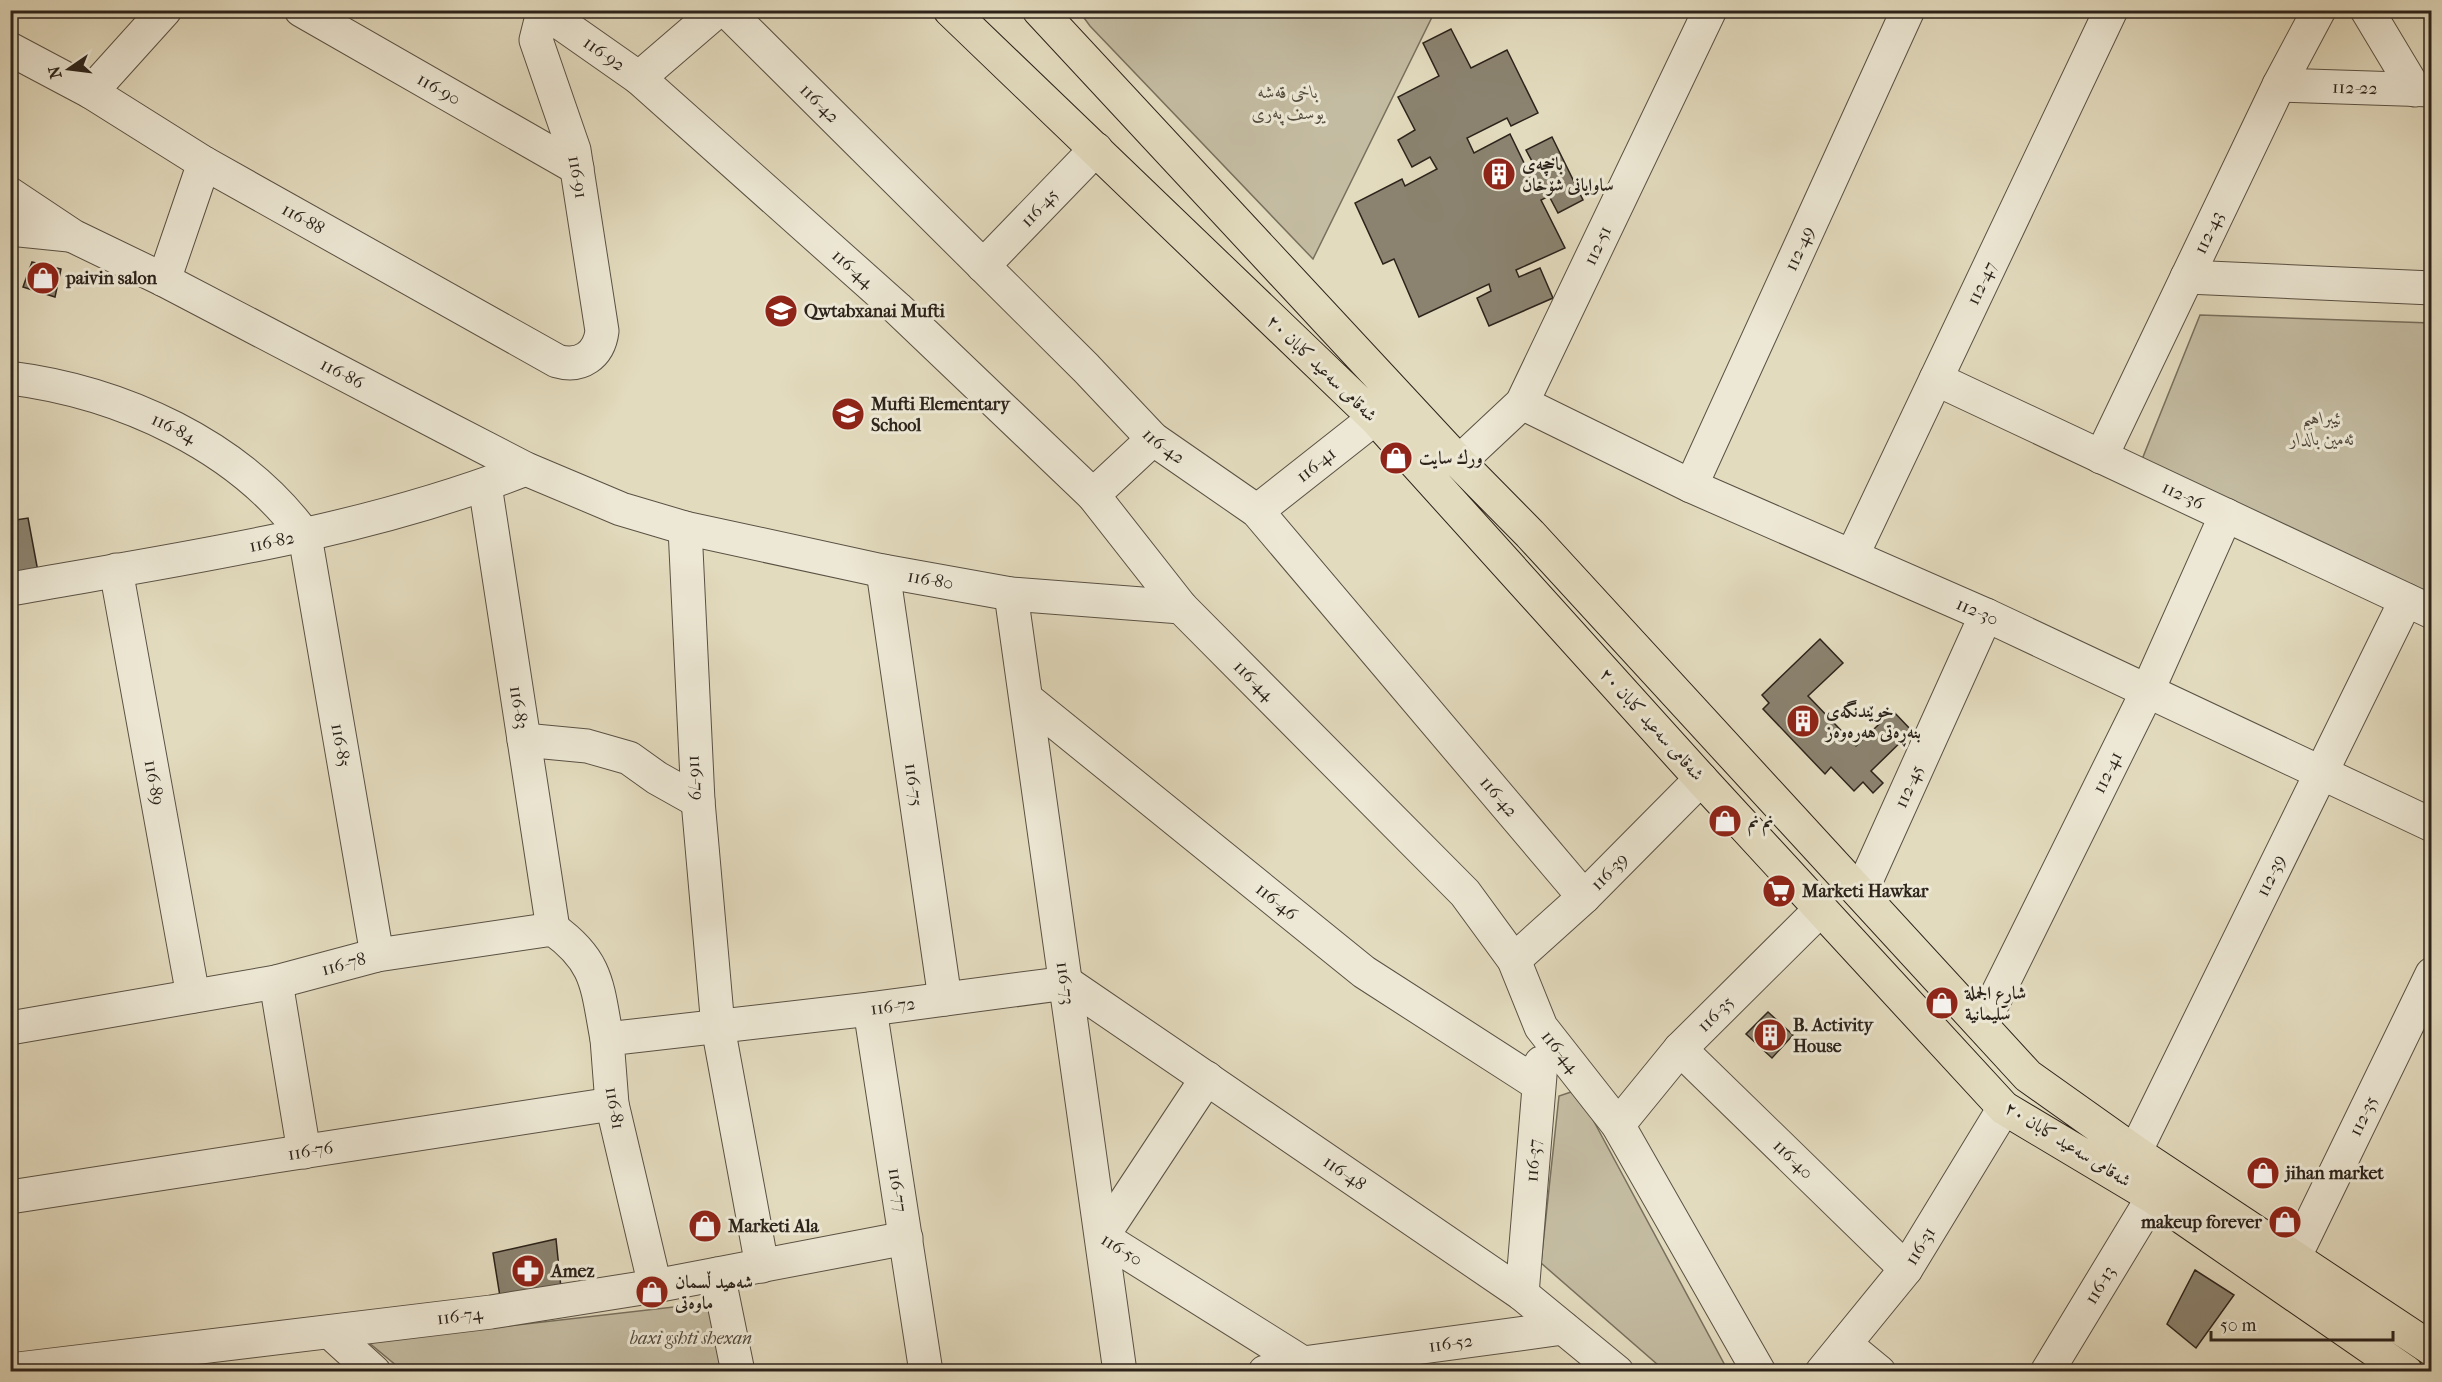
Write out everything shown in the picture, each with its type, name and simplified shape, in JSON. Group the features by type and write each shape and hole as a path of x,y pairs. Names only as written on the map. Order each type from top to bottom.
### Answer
{"main road":[{"name":"شەقامی سەعید کابان ٢٠","path":"950,10 976,25 1096,149 1375,418 1701,779 2004,1108 2153,1197 2406,1371"},
{"name":"شەقامی سەعید کابان ٢٠","path":"1052,17 1459,462 1530,534 2028,1076 2134,1152 2432,1349"},
{"path":"1502,560 1530,534"}],"street":[{"path":"91,92 165,10"},
{"name":"116-90","path":"301,10 577,168"},
{"path":"639,78 718,10"},
{"name":"116-42","path":"726,10 1153,439 1257,511 1584,897"},
{"name":"112-51","path":"1459,462 1522,403 1710,10"},
{"name":"112-49","path":"1690,486 1908,10"},
{"name":"112-47","path":"1852,556 2111,10"},
{"name":"112-43","path":"2102,457 2279,85 2319,10"},
{"path":"2367,10 2423,90"},
{"name":"116-91","path":"542,11 536,40 568,132 577,168 602,331 598,348"},
{"name":"116-92","path":"542,11 639,78"},
{"name":"116-88","path":"10,49 91,92 204,163 557,361 566,364 585,360 598,348"},
{"name":"116-44","path":"639,78 897,308 1093,495 1181,608 1465,893 1514,960 1541,1027 1618,1125 1759,1371"},
{"name":"112-22","path":"2279,85 2423,90"},
{"name":"116-45","path":"983,266 1096,149"},
{"path":"164,280 204,163"},
{"name":"116-86","path":"10,194 73,236 164,280 525,469 621,509 685,528"},
{"path":"10,229 73,236"},
{"path":"2187,277 2432,288"},
{"name":"116-84","path":"10,378 85,393 131,409 175,430 254,479 289,514 305,536"},
{"name":"112-36","path":"1936,379 2419,606"},
{"name":"112-30","path":"1522,403 1690,486 1986,615 2432,825"},
{"name":"116-41","path":"1257,511 1375,418"},
{"path":"1093,495 1153,439"},
{"name":"116-82","path":"10,589 305,536 486,485 525,469"},
{"name":"116-83","path":"486,485 553,929"},
{"name":"112-41","path":"1982,1024 2147,692 2226,515"},
{"name":"116-80","path":"685,528 883,571 1011,594 1181,608"},
{"name":"116-79","path":"685,528 698,801 718,1027 762,1266"},
{"name":"116-85","path":"305,536 377,955"},
{"name":"116-89","path":"116,570 193,996"},
{"name":"116-75","path":"883,571 945,999"},
{"name":"116-73","path":"1011,594 1028,700 1120,1371"},
{"name":"112-39","path":"2134,1152 2320,773 2419,606"},
{"name":"112-45","path":"1861,892 1986,615"},
{"name":"116-46","path":"1028,700 1364,972 1538,1084"},
{"path":"524,740 587,746 630,758 657,778 698,801"},
{"name":"116-39","path":"1514,960 1584,897 1701,779"},
{"name":"116-35","path":"1618,1125 1680,1049 1821,909"},
{"path":"553,929 575,945 594,972 607,1039 718,1027"},
{"name":"116-78","path":"10,1028 276,982 377,955 553,929"},
{"name":"112-35","path":"2294,1258 2432,974"},
{"path":"276,982 304,1152"},
{"name":"116-72","path":"718,1027 1067,983"},
{"name":"116-48","path":"1067,983 1522,1294 1617,1371"},
{"name":"116-77","path":"870,1009 926,1371"},
{"name":"116-37","path":"1522,1294 1542,1056 1541,1027"},
{"name":"116-81","path":"607,1039 612,1104 655,1286"},
{"name":"116-40","path":"1680,1049 1906,1269"},
{"name":"116-50","path":"1207,1078 1102,1237 1303,1364"},
{"name":"116-76","path":"10,1197 612,1104"},
{"name":"116-31","path":"1822,1371 1906,1269 2004,1108"},
{"name":"116-13","path":"2052,1370 2153,1197"},
{"name":"116-74","path":"10,1370 491,1312 655,1286 906,1238"},
{"path":"718,1274 738,1371"},
{"name":"116-52","path":"1265,1371 1303,1364 1369,1363 1563,1328"},
{"path":"330,1332 374,1371"},
{"path":"1845,1344 1880,1371"}],"green space":[{"name":"باخی قەشە یوسف پەری","path":"1079,11 1435,11 1313,259 1090,26"},
{"name":"ئیبراهیم ئەمین بالدار","path":"2200,315 2431,323 2431,603 2141,462"},
{"path":"1577,1090 1728,1371 1665,1371 1541,1263 1559,1096"},
{"name":"baxi gshti shexan","path":"717,1302 732,1371 403,1371 368,1342"}],"building":[{"path":"1920,10 2009,10 2009,13"},
{"name":"باخچەی ساوایانی شۆخان","path":"1451,29 1471,68 1507,50 1538,113 1511,126 1507,118 1467,138 1474,153 1510,134 1527,169 1534,165 1526,150 1552,137 1583,200 1558,213 1549,196 1541,200 1565,248 1516,270 1519,277 1540,268 1553,298 1489,326 1477,298 1491,291 1489,284 1419,317 1394,259 1383,264 1355,203 1402,179 1405,186 1437,169 1430,157 1412,167 1398,140 1415,130 1398,97 1439,76 1423,43"},
{"name":"paivin salon","path":"32,262 61,269 55,297 23,287"},
{"path":"28,518 39,577 10,584 10,521"},
{"name":"خوێندنگەی بنەڕەتی هەرەوەز","path":"1820,639 1843,663 1808,696 1856,746 1893,711 1912,731 1871,771 1883,783 1873,793 1863,782 1854,791 1831,767 1825,774 1763,709 1769,703 1762,695"},
{"name":"B. Activity House","path":"1768,1012 1793,1035 1772,1058 1746,1034"},
{"name":"Amez","path":"556,1239 561,1288 502,1309 493,1253"},
{"path":"2195,1270 2234,1295 2196,1348 2167,1324"}],"place":[{"name":"باخچەی ساوایانی شۆخان","path":"1499,174"},
{"name":"paivin salon","path":"43,278"},
{"name":"Qwtabxanai Mufti","path":"781,311"},
{"name":"Mufti Elementary School","path":"848,414"},
{"name":"ورك سايت","path":"1396,458"},
{"name":"خوێندنگەی بنەڕەتی هەرەوەز","path":"1803,721"},
{"name":"نم نم","path":"1725,821"},
{"name":"Marketi Hawkar","path":"1779,891"},
{"name":"شارع الجملة سليمانية","path":"1942,1003"},
{"name":"B. Activity House","path":"1770,1035"},
{"name":"jihan market","path":"2263,1173"},
{"name":"makeup forever","path":"2285,1222"},
{"name":"Marketi Ala","path":"705,1226"},
{"name":"Amez","path":"528,1271"},
{"name":"شەھید ڵسمان ماوەتی","path":"652,1292"}]}
